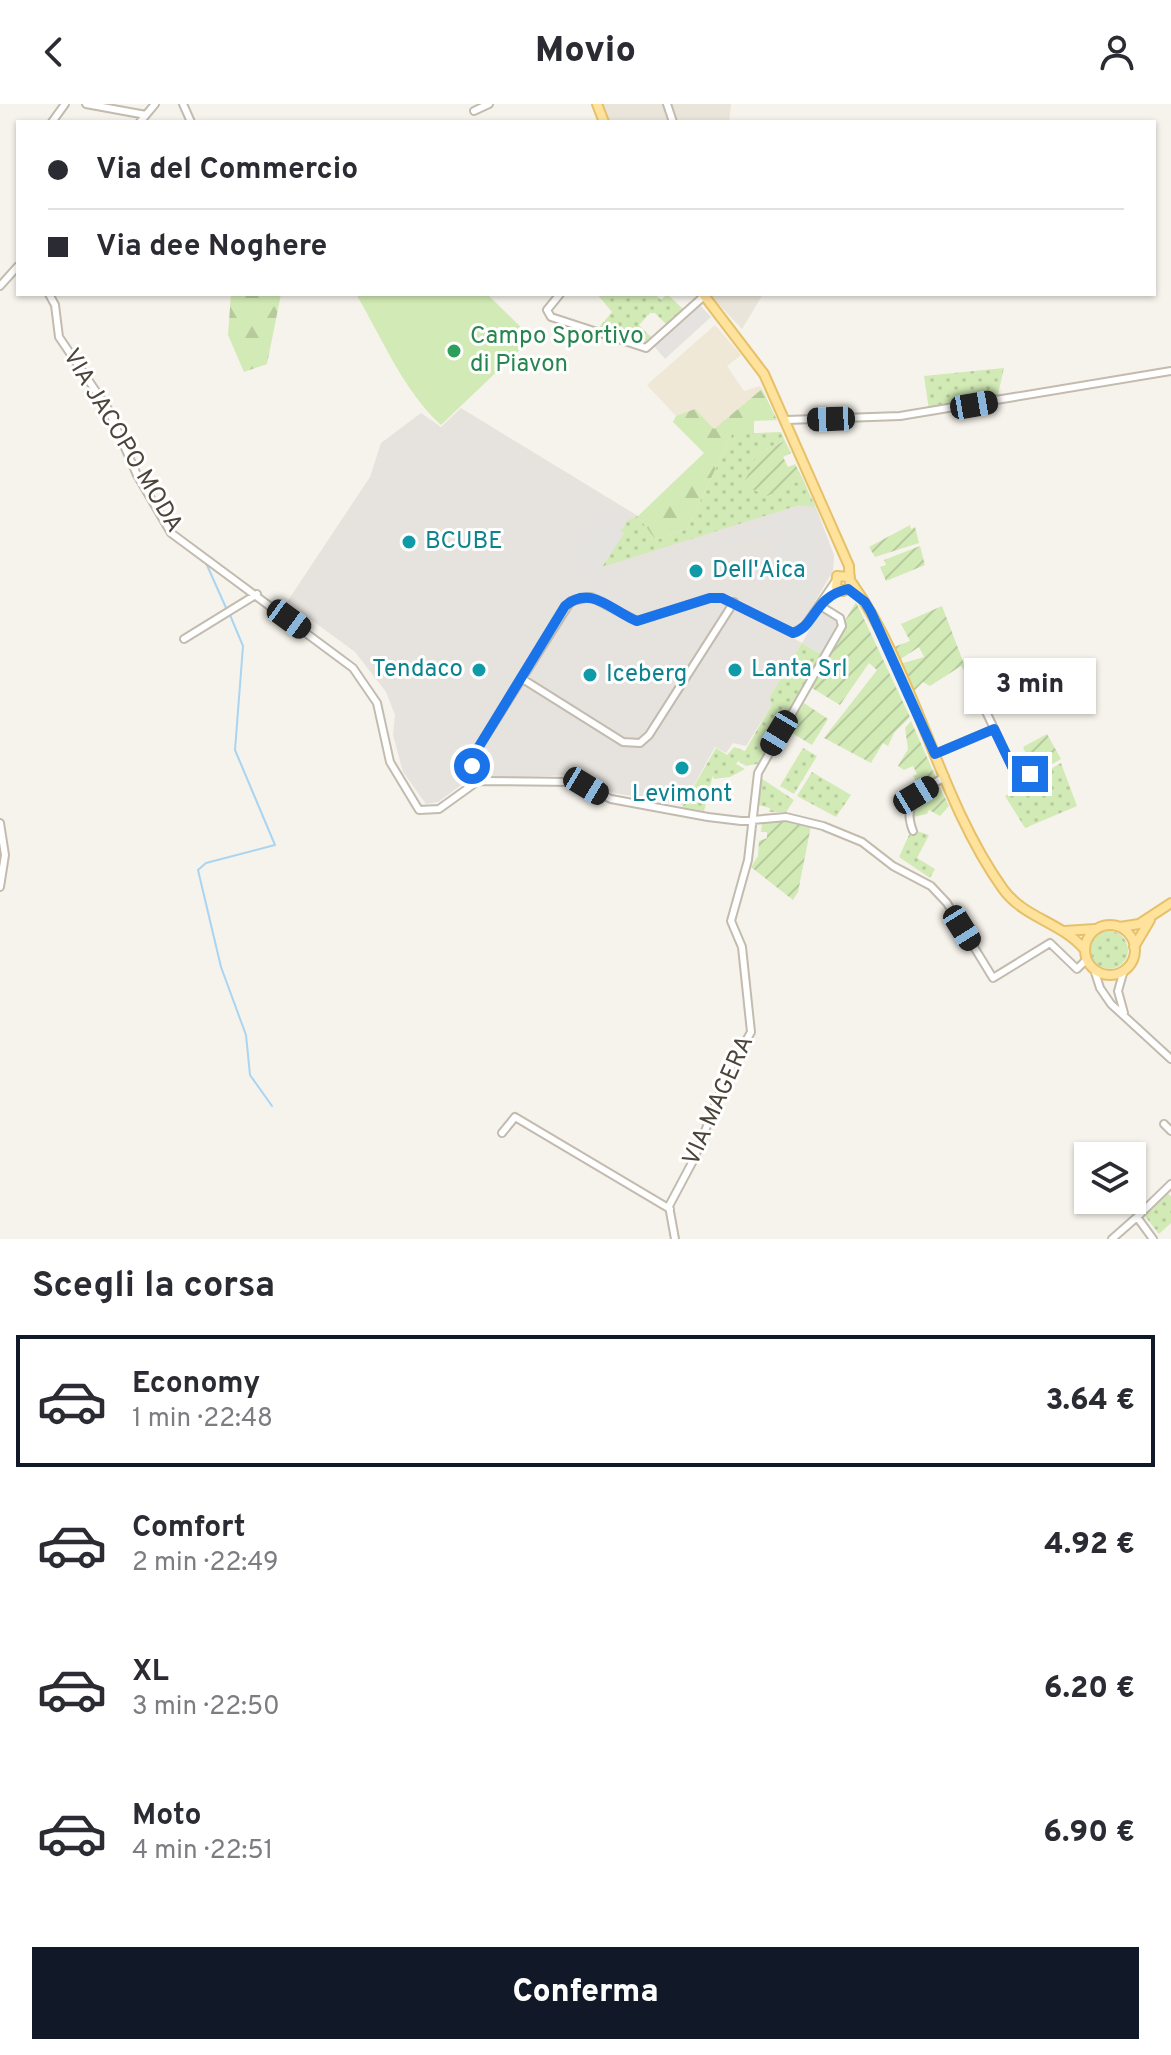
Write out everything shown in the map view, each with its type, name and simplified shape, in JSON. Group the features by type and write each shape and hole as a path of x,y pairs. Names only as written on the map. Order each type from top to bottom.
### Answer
{"main road":[{"path":"704,296 755,359 787,420 843,553 844,583 865,602 983,857 1012,900 1031,916 1065,931 1094,969 1109,974 1124,970 1132,960 1134,947 1151,918"},
{"path":"1065,931 1096,929 1107,925 1120,927 1151,918 1171,903"},
{"path":"1120,927 1132,939 1134,947"},
{"path":"1086,955 1096,929"}],"street":[{"path":"86,104 146,115"},
{"path":"142,120 155,104"},
{"path":"474,111 489,104"},
{"path":"0,286 16,268"},
{"name":"VIA JACOPO MODA","path":"50,296 55,305 59,337 108,409 137,475 171,533 345,659 366,684 383,721 392,769 419,810 439,809 478,781 574,782 611,799 708,817 751,821 786,817 847,835 931,886 947,903 993,978 1050,943 1077,969 1086,955"},
{"path":"558,296 547,310 551,317 646,348 702,296"},
{"path":"787,420 900,416 1171,371"},
{"path":"472,766 475,753 565,606 577,598 594,598 637,621 710,598 734,602 793,633 804,627 824,598 844,583"},
{"path":"184,639 257,594"},
{"path":"521,678 623,742 640,743 649,735 734,602"},
{"path":"751,821 762,763 842,626 840,618 819,605"},
{"path":"971,680 1017,777 1022,780 1030,776 1028,767"},
{"path":"935,754 994,729"},
{"path":"913,831 908,816 912,800 945,777"},
{"name":"VIA MAGERA","path":"670,1209 700,1147 725,1080 751,1032 742,947 731,921 748,860 751,821"},
{"path":"0,823 5,855 0,887"},
{"path":"1094,969 1104,995 1171,1059"},
{"path":"1124,970 1118,991 1124,1013"},
{"path":"502,1133 515,1117 670,1209 675,1239"},
{"path":"1164,1124 1171,1131"},
{"path":"1112,1239 1171,1184"},
{"path":"1137,1217 1153,1239"}],"shaded area":[{"path":"601,104 731,104 729,120 607,120"},
{"path":"711,296 762,296 742,329"},
{"path":"698,303 711,317 665,359 653,345"},
{"path":"715,325 741,355 727,366 744,391 760,386 762,389 714,429 695,410 676,416 647,385"},
{"path":"461,408 638,516 656,540 812,497 834,555 833,571 793,638 802,643 770,696 771,706 746,746 733,743 726,753 715,747 683,805 609,792 581,778 567,775 468,780 438,802 426,804 403,772 393,735 395,715 386,692 355,652 287,602 370,477 381,443 421,413 441,427"},
{"path":"602,506 627,521 621,531 624,533 602,567 613,602 605,598 599,579 572,563 567,570 564,568 588,529 591,531 588,527"},
{"path":"813,510 831,560 814,590 813,605 798,594 793,581 784,583 769,534 710,551 707,542"},
{"path":"822,607 842,621 824,656 802,643"}],"green space":[{"path":"231,296 281,296 267,364 244,372 228,335"},
{"name":"Campo Sportivo di Piavon","path":"357,296 489,296 532,338 441,425 415,396"},
{"path":"599,296 657,296 661,300 669,296 683,309 667,325 655,313 650,313 639,325 652,338 645,343 597,330 612,312"},
{"path":"1004,368 997,399 929,410 924,376"},
{"path":"762,389 777,420 754,421 754,434 732,434 687,529 656,540 638,516 704,453 673,422 676,416 695,409 714,429"},
{"path":"781,432 785,441 758,453 767,495 803,479 815,507 799,505 602,567 623,534 620,531 627,521 638,516 656,540 687,529 732,434"},
{"path":"785,441 791,453 783,457 788,467 795,464 803,479 767,496 743,485 758,453"},
{"path":"910,525 911,529 915,527 919,543 875,557 869,547"},
{"path":"920,546 925,565 886,581 880,567 886,565 884,560"},
{"path":"856,602 910,717 894,733 888,746 883,743 871,763 824,738 877,670 869,663 840,705 807,685"},
{"path":"942,606 969,677 961,666 930,686 923,682 914,691 900,664 924,657 919,647 899,660 894,647 910,641 901,624"},
{"path":"802,643 824,656 762,763 746,766 738,761 736,764 745,769 730,777 714,779 713,775 704,811 682,807 716,748 727,755 734,747 745,751 771,706 770,696"},
{"path":"804,703 828,719 812,745 787,730"},
{"path":"911,721 937,780 913,792 916,781 913,776 917,774 913,766 904,770 898,766 908,749 905,728"},
{"path":"1047,734 1061,759 1035,774 1023,747"},
{"path":"803,748 817,756 794,794 780,786"},
{"path":"1061,763 1077,806 1025,828 1005,796"},
{"path":"812,772 851,795 836,817 797,796"},
{"path":"758,776 794,800 786,812 769,812 770,808 753,804"},
{"path":"937,782 949,806 940,816 929,810 927,814 913,817 910,806"},
{"path":"775,819 811,826 798,892 793,900 751,867 758,856 759,841 767,838 767,832 761,832 762,823"},
{"path":"917,831 929,835 917,858 935,869 930,878 899,857 909,835"},
{"path":"1109,931 1123,936 1128,950 1123,964 1109,969 1095,964 1090,950 1095,936"},
{"path":"1167,1192 1171,1197 1171,1223 1159,1234 1144,1215"}],"waterway":[{"path":"206,563 227,610"},
{"path":"230,615 243,646 235,750 275,845 206,863 198,870 221,967 246,1035 250,1075 272,1106"}],"place":[{"name":"Campo Sportivo di Piavon","path":"454,351"},
{"name":"BCUBE","path":"409,542"},
{"name":"Dell'Aica","path":"696,571"},
{"name":"Tendaco","path":"479,670"},
{"name":"Lanta Srl","path":"735,670"},
{"name":"Iceberg","path":"590,675"},
{"name":"Levimont","path":"682,768"}],"route":[{"path":"472,766 475,753 565,606 577,598 586,596 600,600 637,621 710,598 722,598 793,633 804,627 824,598 848,589 865,602 871,612 935,754 994,729 1017,777 1022,780 1030,774"}]}
